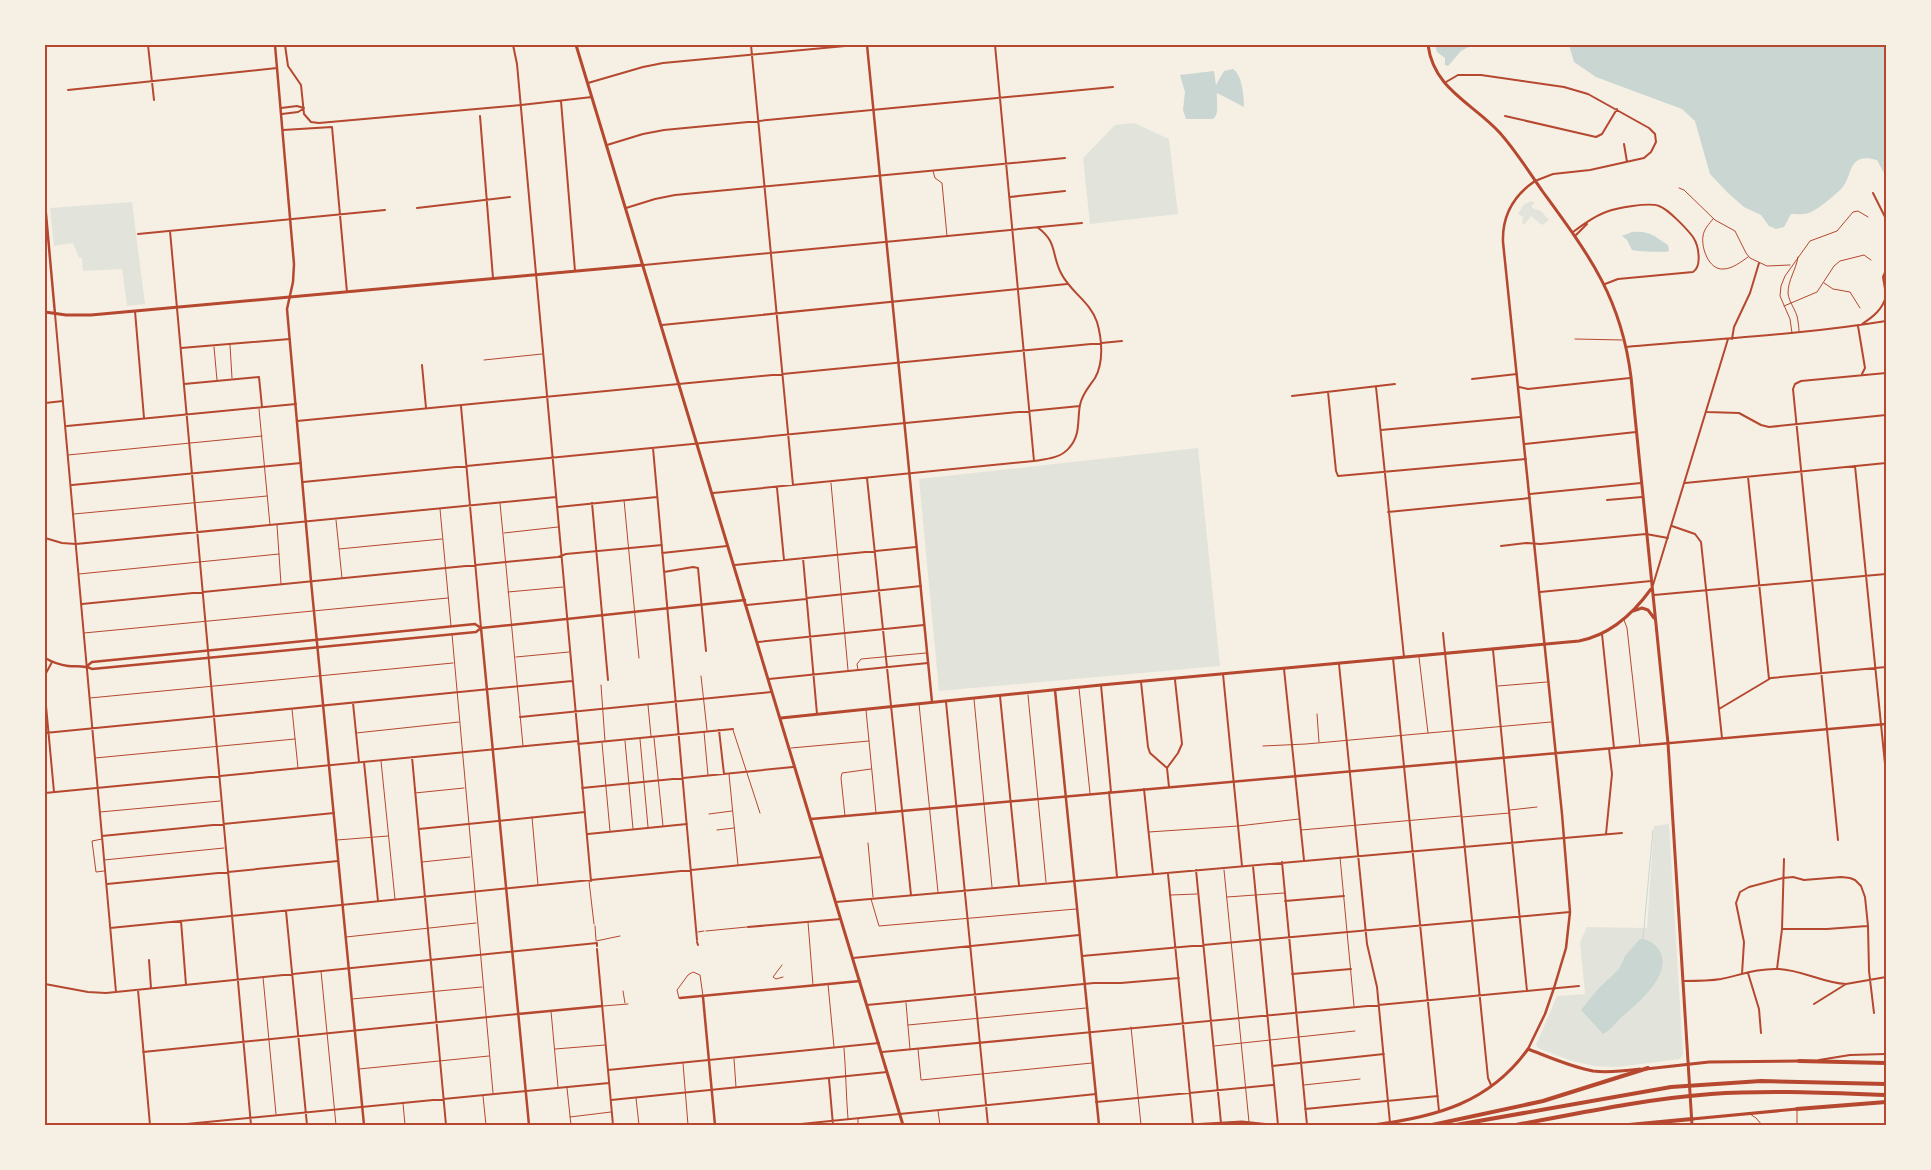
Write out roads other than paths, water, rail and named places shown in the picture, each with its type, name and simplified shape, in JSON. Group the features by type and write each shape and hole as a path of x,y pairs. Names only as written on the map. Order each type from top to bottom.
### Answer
{"highway":[{"path":"1799,1061 1886,1063"},
{"path":"1432,1125 1530,1105 1648,1068"},
{"path":"1456,1125 1671,1087 1769,1081 1886,1084"},
{"path":"1516,1125 1672,1098 1709,1094 1783,1092 1886,1095"},
{"path":"1797,1109 1886,1102"},
{"path":"1629,1125 1692,1119"}],"main road":[{"path":"576,45 904,1125"},
{"path":"1428,45 1434,66 1444,84 1494,126 1515,152 1573,234 1605,284 1618,315 1625,340 1631,378 1668,743 1692,1125"},
{"path":"45,312 91,315 643,265"},
{"path":"781,718 1054,690 1579,641 1602,634 1624,619 1651,589"},
{"path":"1632,611 1642,608 1648,610 1654,619"},
{"path":"1373,1125 1439,1113 1464,1103 1492,1087 1508,1073 1528,1049 1593,1071 1618,1072 1722,1062 1799,1061"},
{"path":"1692,1119 1797,1109"},
{"path":"1192,1125 1250,1122 1270,1125"}],"street":[{"path":"148,45 154,100"},
{"path":"275,45 291,219 294,274 287,304 311,581 364,1125"},
{"path":"285,45 288,66 301,85 304,114 311,122 520,105 592,97"},
{"path":"513,45 517,64 613,1125"},
{"path":"751,45 792,485"},
{"path":"588,83 652,65 856,45"},
{"path":"868,45 932,702"},
{"path":"995,45 1034,461"},
{"path":"68,90 277,68"},
{"path":"1444,84 1452,78 1461,75 1507,78 1564,87 1588,94 1617,109 1649,128 1656,136 1654,147 1644,158 1590,170 1553,174 1535,181 1524,189 1513,202 1505,218 1503,230 1565,838 1570,912 1566,948 1554,988 1545,1014 1528,1049"},
{"path":"607,145 664,130 1113,87"},
{"path":"561,101 575,271"},
{"path":"281,108 297,106 304,108"},
{"path":"282,114 298,112 304,108"},
{"path":"1505,116 1596,137 1602,134 1617,109"},
{"path":"480,116 493,278"},
{"path":"283,130 332,127 347,292"},
{"path":"1624,144 1627,162"},
{"path":"626,208 664,197 1065,158"},
{"path":"933,170 935,178 942,183 947,236"},
{"path":"1679,188 1684,190 1713,218 1735,231 1748,257 1760,263 1774,266 1791,265"},
{"path":"1010,197 1065,191"},
{"path":"1873,193 1886,219"},
{"path":"417,208 510,198"},
{"path":"45,203 116,992"},
{"path":"1573,234 1608,211 1655,205 1667,210 1693,237 1699,264 1693,272 1618,279 1605,284"},
{"path":"138,234 385,210"},
{"path":"1792,334 1790,319 1780,296 1781,286 1791,265 1810,241 1838,230 1854,211 1868,217"},
{"path":"1713,218 1705,230 1702,240 1706,256 1712,265 1719,269 1730,268 1748,257"},
{"path":"643,265 1082,222"},
{"path":"713,493 1034,461 1055,457 1066,451 1076,437 1080,406 1085,392 1099,368 1101,358 1098,326 1086,302 1068,284 1058,267 1053,245 1037,227"},
{"path":"170,231 212,687 220,801 251,1125"},
{"path":"1784,306 1815,293 1834,266 1840,261 1864,255 1871,260"},
{"path":"1798,257 1797,267 1788,288 1791,304 1797,316 1799,333"},
{"path":"1732,338 1734,327 1750,293 1760,263"},
{"path":"1857,326 1874,316 1885,302 1884,279 1886,270"},
{"path":"1824,282 1833,289 1850,292 1860,308"},
{"path":"662,325 1068,284"},
{"path":"135,311 144,418"},
{"path":"1626,347 1792,334 1886,321"},
{"path":"1857,326 1865,368 1862,374"},
{"path":"1651,589 1707,412 1728,338"},
{"path":"181,348 290,339"},
{"path":"1575,339 1625,340"},
{"path":"297,421 1122,341"},
{"path":"229,344 233,379"},
{"path":"214,346 217,381"},
{"path":"484,360 543,354"},
{"path":"422,365 426,408"},
{"path":"1838,840 1793,388 1794,384 1800,381 1886,373"},
{"path":"1472,379 1517,374"},
{"path":"184,384 259,377 264,466 270,525"},
{"path":"1518,387 1528,389 1631,378"},
{"path":"1292,396 1395,384"},
{"path":"1376,387 1404,657"},
{"path":"1328,392 1337,475 1526,459"},
{"path":"45,403 63,402"},
{"path":"66,426 296,404"},
{"path":"461,405 529,1125"},
{"path":"302,482 1080,406"},
{"path":"1707,412 1739,413 1764,427 1886,415"},
{"path":"1380,430 1522,417"},
{"path":"1525,444 1636,432"},
{"path":"68,455 262,436"},
{"path":"653,448 698,946"},
{"path":"71,485 301,462"},
{"path":"1685,483 1886,463"},
{"path":"1854,466 1886,774"},
{"path":"1748,477 1769,679"},
{"path":"867,478 911,895"},
{"path":"831,482 848,671"},
{"path":"1388,512 1641,483"},
{"path":"777,487 784,560"},
{"path":"73,514 267,496"},
{"path":"45,538 62,543 76,544 556,497"},
{"path":"557,507 657,497"},
{"path":"1607,500 1643,497"},
{"path":"624,500 639,658"},
{"path":"500,503 523,746"},
{"path":"592,503 608,680"},
{"path":"440,509 451,627"},
{"path":"336,519 342,578"},
{"path":"276,525 281,584"},
{"path":"1671,526 1694,534 1700,540 1722,738"},
{"path":"503,533 558,527"},
{"path":"1501,546 1646,534 1668,538"},
{"path":"339,549 443,539"},
{"path":"82,604 662,545"},
{"path":"662,553 729,546"},
{"path":"735,565 917,547"},
{"path":"79,574 279,554"},
{"path":"803,558 817,714"},
{"path":"664,572 693,567 698,568 706,651"},
{"path":"1652,595 1886,574"},
{"path":"1540,592 1651,581"},
{"path":"747,605 921,586"},
{"path":"508,592 564,587"},
{"path":"84,633 448,598"},
{"path":"87,666 92,670 476,632 481,628 745,600"},
{"path":"1624,619 1627,628 1640,746"},
{"path":"45,658 66,666 87,666 92,662 475,624 481,628"},
{"path":"758,642 924,625"},
{"path":"1443,633 1479,995 1488,1078 1492,1087"},
{"path":"452,634 464,788 493,1094"},
{"path":"1602,634 1614,748"},
{"path":"1493,649 1527,990"},
{"path":"514,657 570,652"},
{"path":"858,670 857,664 861,659 927,653"},
{"path":"1419,656 1428,733"},
{"path":"1394,658 1439,1113"},
{"path":"45,675 52,661"},
{"path":"90,698 454,663"},
{"path":"769,679 928,663"},
{"path":"1339,663 1366,930 1379,1004 1390,1123"},
{"path":"1719,710 1769,679 1886,666"},
{"path":"1284,668 1304,860"},
{"path":"1223,674 1242,866"},
{"path":"701,676 708,731"},
{"path":"1169,787 1167,768 1182,744 1175,679"},
{"path":"45,733 572,682"},
{"path":"1141,682 1148,747 1150,753 1167,768"},
{"path":"1498,686 1549,682"},
{"path":"601,685 605,741"},
{"path":"1101,686 1117,877"},
{"path":"1079,688 1090,794"},
{"path":"1054,690 1099,1125"},
{"path":"520,717 773,692"},
{"path":"1027,693 1046,883"},
{"path":"45,695 54,792"},
{"path":"1000,696 1019,885"},
{"path":"973,698 992,888"},
{"path":"946,701 988,1125"},
{"path":"353,703 359,762"},
{"path":"648,704 664,827"},
{"path":"919,704 938,893"},
{"path":"292,709 298,768"},
{"path":"865,709 876,813"},
{"path":"1317,714 1320,743"},
{"path":"356,733 460,722"},
{"path":"1263,746 1320,743 1553,722"},
{"path":"811,819 1886,724"},
{"path":"45,793 523,746 602,742 733,729 760,813"},
{"path":"719,730 724,774"},
{"path":"704,732 708,776"},
{"path":"640,738 648,828"},
{"path":"95,758 295,739"},
{"path":"625,739 633,830"},
{"path":"790,748 869,740"},
{"path":"602,742 610,832"},
{"path":"1606,834 1612,774 1609,748"},
{"path":"412,757 446,1125"},
{"path":"381,760 395,900"},
{"path":"364,762 378,901"},
{"path":"582,788 796,767"},
{"path":"845,816 842,773 872,769"},
{"path":"729,773 738,866"},
{"path":"415,793 464,788"},
{"path":"1144,789 1153,874"},
{"path":"100,812 220,801"},
{"path":"1301,830 1510,812 1537,807"},
{"path":"709,814 733,811"},
{"path":"419,829 585,812"},
{"path":"105,871 96,872 92,841 102,838 334,814"},
{"path":"532,817 538,886"},
{"path":"1148,832 1238,826 1299,818"},
{"path":"587,834 687,824"},
{"path":"717,830 734,828"},
{"path":"836,902 1622,833"},
{"path":"336,840 389,836"},
{"path":"868,843 872,898 878,926 1077,909"},
{"path":"104,860 225,848"},
{"path":"422,862 471,857"},
{"path":"110,928 823,857"},
{"path":"1340,857 1354,1006"},
{"path":"1777,969 1782,929 1784,858"},
{"path":"106,884 338,861"},
{"path":"1282,862 1307,1125"},
{"path":"1252,865 1278,1125"},
{"path":"1224,868 1250,1122"},
{"path":"1196,870 1221,1123"},
{"path":"1168,872 1192,1125"},
{"path":"1742,974 1744,942 1736,907 1737,897 1740,892 1749,886 1783,878 1793,877 1804,880 1841,876 1855,880 1864,892 1874,1013"},
{"path":"1226,897 1284,892"},
{"path":"1170,895 1198,894"},
{"path":"1285,901 1344,896"},
{"path":"286,910 307,1125"},
{"path":"1082,956 1570,912"},
{"path":"698,932 841,919"},
{"path":"181,921 186,985"},
{"path":"808,922 813,986"},
{"path":"346,936 477,923"},
{"path":"1782,929 1827,929 1868,926"},
{"path":"853,958 1080,935"},
{"path":"45,984 88,992 116,992 263,976 597,945 620,936"},
{"path":"149,960 152,988"},
{"path":"782,964 773,977 776,979 783,978"},
{"path":"1292,974 1351,969"},
{"path":"1683,981 1718,979 1777,969 1798,971 1832,982 1846,984 1886,977"},
{"path":"321,971 336,1125"},
{"path":"715,1125 703,996 700,976 693,972 688,975 677,990 680,998 703,996 813,986 860,981"},
{"path":"1748,973 1759,1009 1761,1033"},
{"path":"263,976 276,1115"},
{"path":"867,1005 1084,984 1179,978"},
{"path":"828,984 834,1048"},
{"path":"1814,1004 1846,984"},
{"path":"352,999 483,986"},
{"path":"881,1052 1579,986"},
{"path":"138,990 150,1125"},
{"path":"144,1052 626,1004 623,992"},
{"path":"905,1001 910,1049"},
{"path":"908,1025 1087,1008"},
{"path":"551,1011 558,1088"},
{"path":"1131,1027 1141,1125"},
{"path":"1213,1046 1354,1031"},
{"path":"608,1070 879,1043"},
{"path":"555,1049 606,1045"},
{"path":"844,1047 849,1119"},
{"path":"918,1049 921,1080 1092,1063"},
{"path":"1272,1066 1384,1054"},
{"path":"1799,1061 1850,1055 1886,1054"},
{"path":"358,1069 490,1056"},
{"path":"734,1057 736,1088"},
{"path":"683,1062 688,1125"},
{"path":"611,1100 888,1072"},
{"path":"829,1079 834,1125"},
{"path":"1303,1085 1360,1079"},
{"path":"176,1125 609,1083"},
{"path":"1096,1102 1274,1085"},
{"path":"567,1087 570,1125"},
{"path":"791,1125 1096,1094"},
{"path":"479,1125 486,1125 483,1095"},
{"path":"1306,1109 1438,1096"},
{"path":"636,1098 639,1125"},
{"path":"403,1103 404,1125"},
{"path":"938,1109 940,1125"},
{"path":"1797,1109 1797,1125"},
{"path":"570,1116 612,1112"},
{"path":"1749,1114 1762,1125"},
{"path":"858,1118 858,1125"}],"waterway":[{"path":"1643,939 1653,830"}]}
